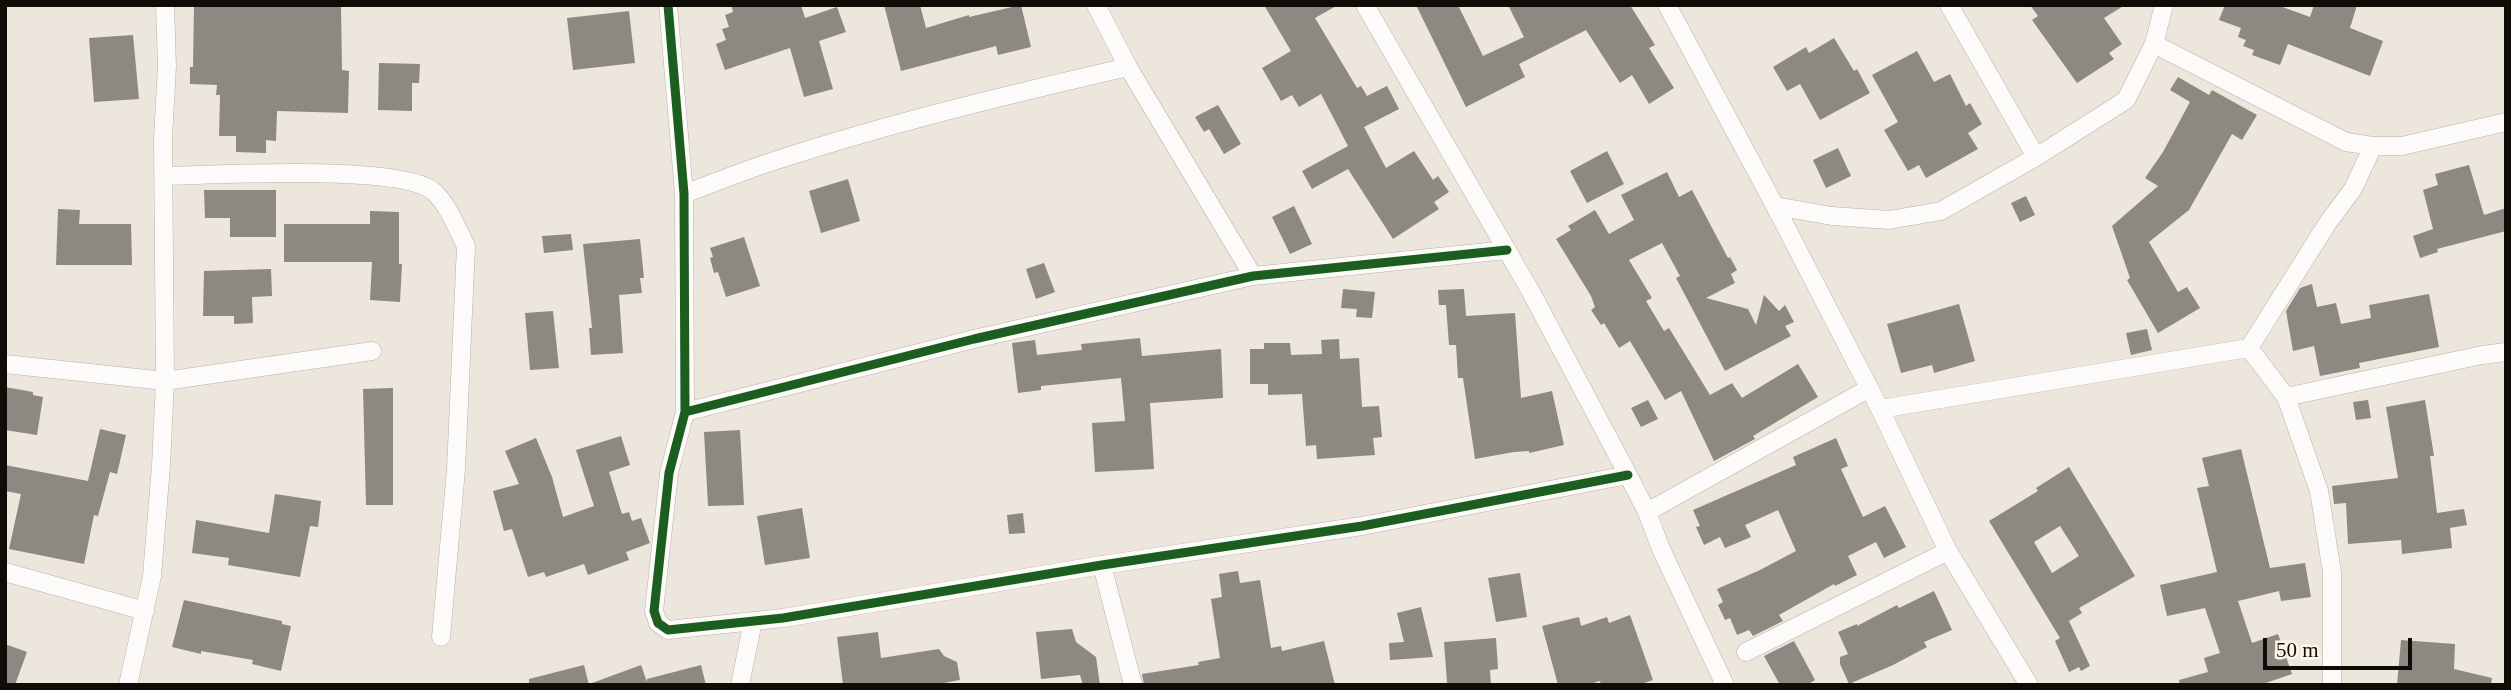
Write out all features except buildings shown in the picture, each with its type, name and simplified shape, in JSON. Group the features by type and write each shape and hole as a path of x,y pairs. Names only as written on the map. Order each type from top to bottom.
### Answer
{"street":[{"path":"128,685 152,576 161,466 165,381 165,5"},
{"path":"668,5 684,194 685,412 668,472 654,611 658,624 668,630 753,621 1362,526 1628,475"},
{"path":"1096,5 1128,67 1253,276"},
{"path":"1365,5 1507,250 1628,475 1725,685"},
{"path":"1668,5 1880,409 1948,551 2029,685"},
{"path":"1949,5 2036,157"},
{"path":"1775,206 1832,216 1889,220 1941,211 2036,157 2126,100 2154,44 2165,5"},
{"path":"2154,44 2346,142 2372,146 2402,146 2506,122"},
{"path":"684,194 780,159 861,135 1002,96 1128,67"},
{"path":"1880,409 2249,348 2327,223 2353,189 2372,146"},
{"path":"163,176 333,174 387,177 421,184 435,192 449,214 466,246 466,257 456,469 441,637"},
{"path":"685,412 974,340 1253,276 1507,250"},
{"path":"2249,348 2286,397 2319,491 2332,572 2332,685"},
{"path":"5,364 165,381 373,351"},
{"path":"2286,397 2506,352"},
{"path":"1647,512 1868,389"},
{"path":"1746,652 1948,551"},
{"path":"1102,565 1133,685"},
{"path":"5,572 145,611"},
{"path":"740,685 753,621"}],"cycle path":[{"path":"668,5 684,194 685,412 669,473 654,611 658,623 668,630 783,618 1102,565 1362,526 1628,475"},
{"path":"685,412 974,339 1253,276 1507,250"}]}
